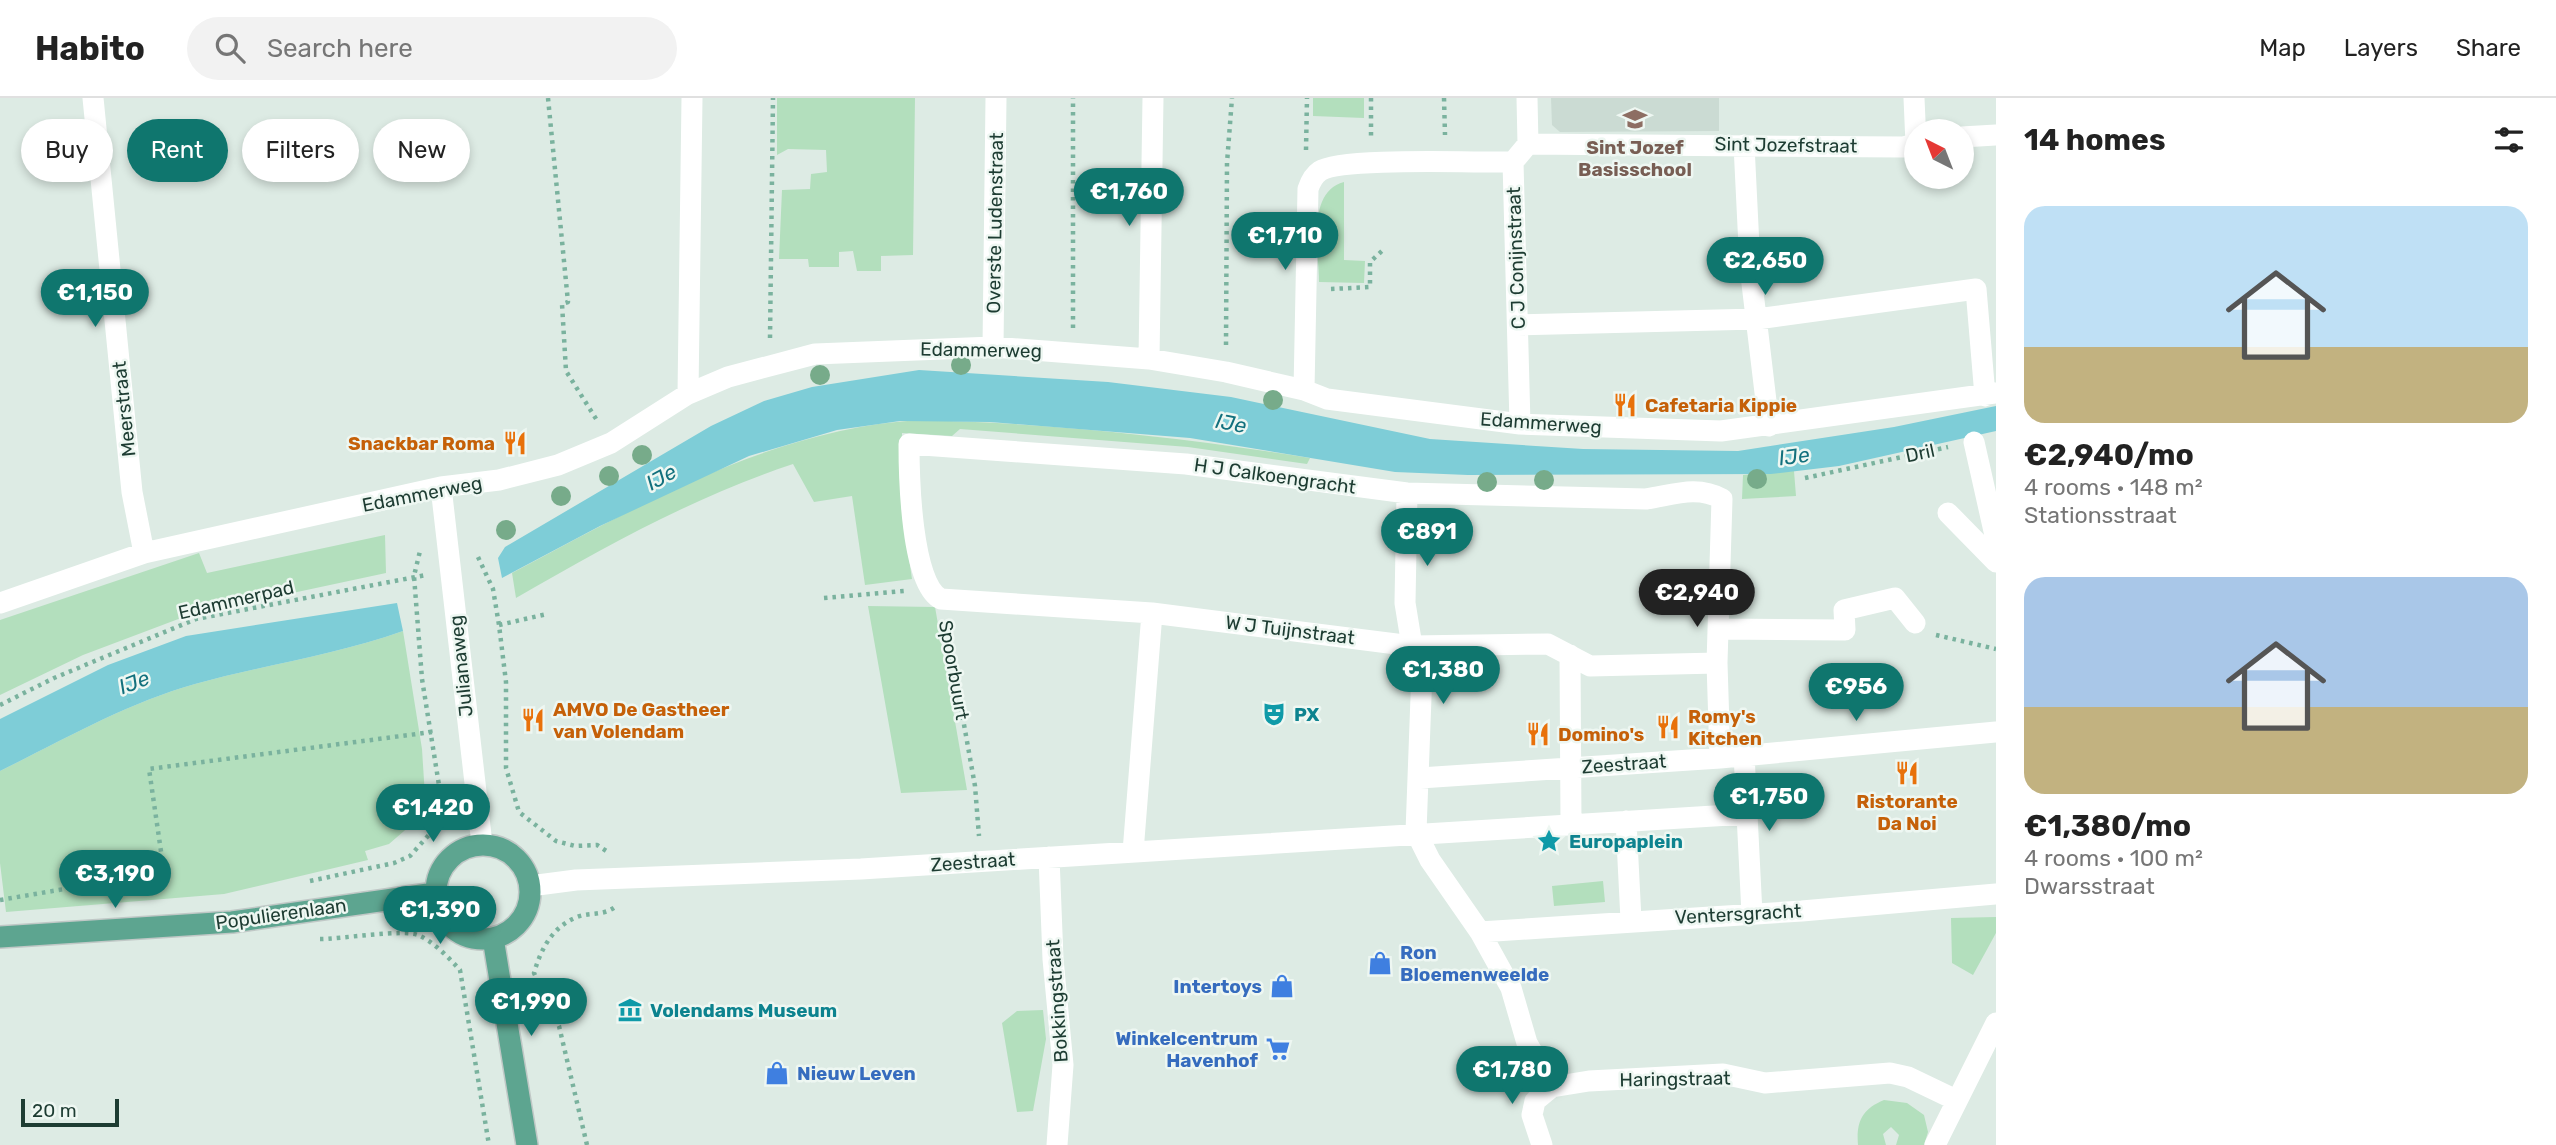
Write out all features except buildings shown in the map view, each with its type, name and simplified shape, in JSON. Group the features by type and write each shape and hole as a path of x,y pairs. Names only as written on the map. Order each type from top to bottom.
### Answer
{"main road":[{"path":"482,844 499,847 514,856 525,870 530,886 529,904 522,920 509,932 493,938 472,938 453,930 440,913 435,893 438,874 449,859 464,848 482,844"},
{"name":"Populierenlaan","path":"0,937 232,922 435,893"},
{"path":"493,938 527,1145"}],"street":[{"name":"Meerstraat","path":"93,98 132,492 144,553"},
{"path":"688,394 692,98"},
{"name":"Overste Ludenstraat","path":"993,347 996,98"},
{"path":"1149,359 1153,98"},
{"path":"1527,98 1528,144"},
{"path":"1914,98 1915,119"},
{"path":"1974,136 1996,135"},
{"name":"Sint Jozefstraat","path":"1528,144 1904,147"},
{"name":"C J Conijnstraat","path":"1520,424 1513,162 1528,144"},
{"path":"1744,145 1750,267 1769,426"},
{"path":"1304,390 1308,189 1319,172 1334,166 1371,163 1513,162"},
{"path":"1518,325 1757,319 1976,289 1990,395"},
{"name":"Edammerweg","path":"0,603 144,553 441,487 499,480 584,456 639,428 688,394 770,363 815,354 855,350 993,347 1149,359 1226,372 1355,404 1520,424 1721,431 1990,395"},
{"path":"1974,442 1996,540"},
{"name":"H J Calkoengracht","path":"935,594 922,574 909,478 909,444 1186,464 1407,493 1646,499 1699,491 1722,499 1718,629"},
{"name":"Julianaweg","path":"441,487 482,844"},
{"path":"1407,493 1405,603 1412,646 1422,670 1416,832 1430,860 1480,932 1511,988 1527,1043 1552,1087 1535,1101 1532,1115 1542,1145"},
{"path":"1948,513 1996,562"},
{"name":"W J Tuijnstraat","path":"935,594 1152,613 1412,646 1548,644 1590,666 1717,663"},
{"path":"1720,758 1718,629 1845,629 1844,610 1895,598 1915,622"},
{"path":"1133,852 1152,613"},
{"path":"1570,655 1571,824"},
{"name":"Zeestraat","path":"1420,778 1720,758 1996,732"},
{"path":"1744,754 1752,914"},
{"path":"1416,832 1746,814"},
{"path":"1626,821 1631,920"},
{"name":"Zeestraat","path":"530,886 576,880 982,862 1416,832"},
{"name":"Bokkingstraat","path":"1049,857 1053,959 1063,1065 1057,1145"},
{"name":"Ventersgracht","path":"1480,932 1996,894"},
{"path":"1938,1140 1996,1023"},
{"name":"Haringstraat","path":"1552,1087 1589,1081 1723,1074 1765,1083 1890,1073 1908,1077 1956,1100"}],"path":[{"path":"548,98 568,302 562,304 566,371 593,414"},
{"path":"770,363 773,98"},
{"path":"1073,98 1073,354"},
{"path":"1226,372 1227,163 1231,98"},
{"path":"1307,98 1306,153 1319,172"},
{"path":"1371,98 1371,163"},
{"path":"1444,98 1445,163"},
{"path":"1306,290 1370,287 1370,262 1383,250"},
{"name":"Dril","path":"1805,478 1974,442"},
{"path":"300,884 394,863 410,856 436,827 442,804 422,679 414,576 422,545"},
{"path":"475,548 493,590 499,625 506,682 506,768 519,811 556,841 575,846 597,845 615,856"},
{"name":"Edammerpad","path":"0,705 54,678 196,620 414,576 451,572"},
{"path":"824,598 935,594"},
{"name":"Spoorbuurt","path":"935,594 975,786 982,862"},
{"path":"499,625 547,614"},
{"path":"1915,622 1925,633 1996,649"},
{"path":"0,900 164,872 149,769 432,732"},
{"path":"587,1145 559,1026 534,973 541,949 555,930 578,916 607,912 617,905"},
{"path":"312,940 362,938 401,932 417,935 446,954 460,970 489,1145"}],"shaded area":[{"name":"Sint Jozef Basisschool","path":"1551,98 1719,98 1719,131 1560,132 1552,125"}],"green space":[{"path":"777,98 915,98 913,255 881,256 881,271 857,271 853,251 839,252 839,267 809,267 808,259 779,259 782,190 810,189 811,174 827,172 826,150 788,149 777,155"},
{"path":"1313,98 1364,98 1364,118 1313,116"},
{"path":"1344,182 1344,260 1365,261 1364,283 1319,282 1319,210 1332,188"},
{"path":"919,420 1115,432 1310,458 1307,464 1188,447 960,429 952,436 902,433 901,504 912,579 865,585 852,496 814,502 793,464 686,507 617,541 516,598 512,573 708,474 811,438 864,426"},
{"path":"1794,471 1796,496 1742,499 1743,475"},
{"path":"385,535 386,573 189,615 83,655 0,695 0,620 199,553 207,573"},
{"path":"868,606 935,607 967,790 901,793"},
{"path":"403,631 422,749 426,812 389,844 365,851 368,860 224,894 6,912 0,863 0,771 96,723 170,692 221,677 352,647"},
{"path":"1603,881 1605,902 1554,906 1552,886"},
{"path":"1996,917 1996,933 1973,975 1952,963 1951,918"},
{"path":"1043,1010 1046,1039 1033,1111 1017,1112 1002,1023 1017,1011"},
{"path":"1884,1100 1907,1103 1924,1115 1928,1132 1924,1145 1896,1145 1899,1135 1891,1127 1883,1134 1886,1145 1858,1145 1858,1130 1862,1117 1870,1108"}],"water":[{"name":"IJe","path":"919,370 1108,382 1231,397 1430,439 1583,449 1738,451 1894,427 1996,406 1996,431 1839,466 1771,474 1468,475 1395,472 1190,438 990,422 900,421 837,430 749,456 600,526 502,578 498,558 505,547 711,426 764,401 812,387"},
{"name":"IJe","path":"397,603 403,631 352,647 221,677 170,692 96,723 0,771 0,719 108,665 186,636"}],"place":[{"name":"Sint Jozef Basisschool","path":"1635,119"},
{"name":"Cafetaria Kippie","path":"1625,405"},
{"name":"Snackbar Roma","path":"515,443"},
{"name":"PX","path":"1274,714"},
{"name":"AMVO De Gastheer van Volendam","path":"533,720"},
{"name":"Romy's Kitchen","path":"1668,727"},
{"name":"Domino's","path":"1538,734"},
{"name":"Ristorante Da Noi","path":"1907,773"},
{"name":"Europaplein","path":"1549,841"},
{"name":"Ron Bloemenweelde","path":"1380,963"},
{"name":"Intertoys","path":"1282,986"},
{"name":"Volendams Museum","path":"630,1010"},
{"name":"Winkelcentrum Havenhof","path":"1278,1049"},
{"name":"Nieuw Leven","path":"777,1073"}]}
